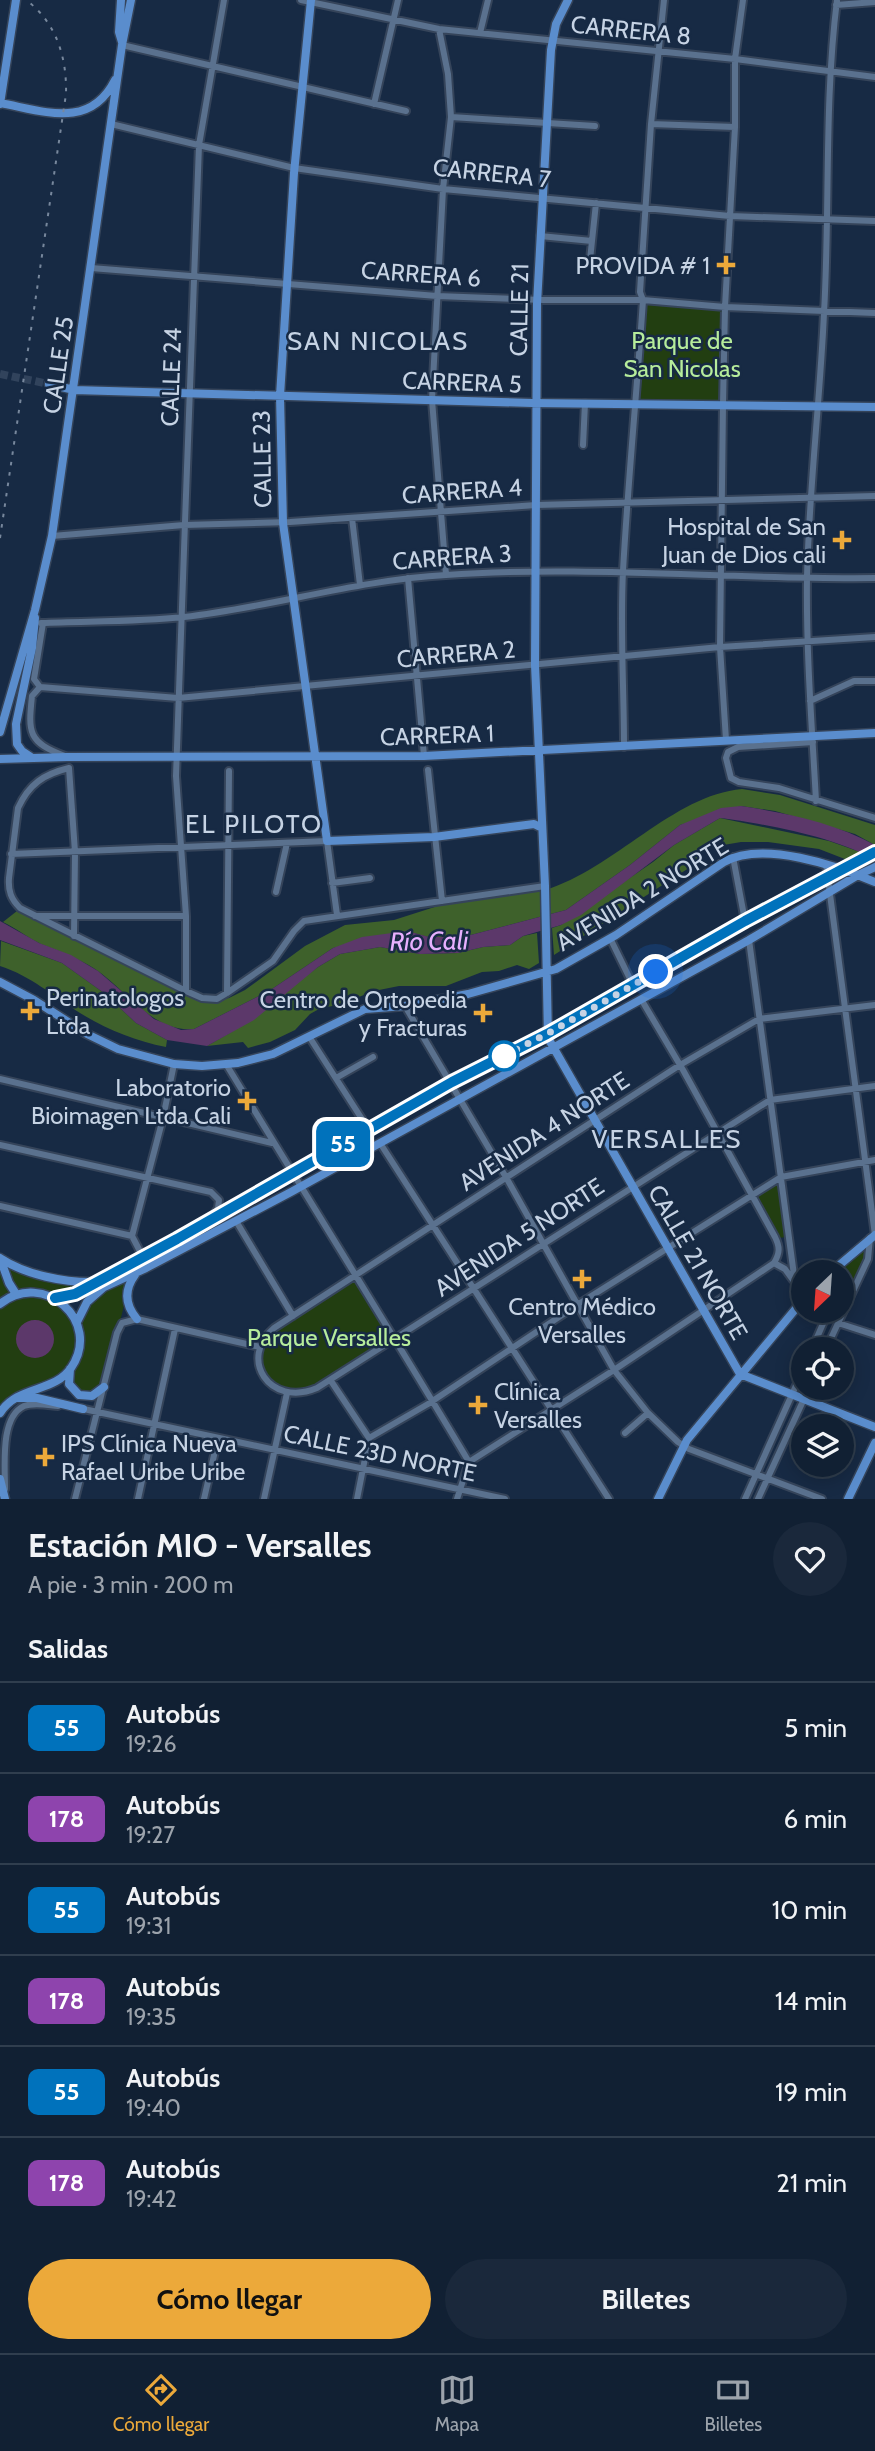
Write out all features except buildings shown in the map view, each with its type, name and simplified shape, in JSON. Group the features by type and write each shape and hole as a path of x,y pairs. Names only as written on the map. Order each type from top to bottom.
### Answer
{"main road":[{"path":"16,0 0,103 60,114 79,113 90,108 109,91 120,69"},
{"path":"121,0 119,32 122,45"},
{"name":"CALLE 25","path":"0,732 35,610 52,536 122,45 131,0"},
{"name":"CALLE 21","path":"539,750 535,665 537,300 552,41 556,24 568,0"},
{"name":"CALLE 23","path":"307,1 285,284 280,396 283,523 327,841"},
{"name":"CARRERA 5","path":"49,384 74,390 280,396 636,405 875,407"},
{"path":"31,757 18,744 16,724 39,623 35,610"},
{"name":"CARRERA 1","path":"0,759 424,756 726,740 813,739 874,733"},
{"name":"CALLE 21 NORTE","path":"539,750 541,815 538,826 545,886 547,1034 740,1374 791,1396"},
{"path":"327,841 434,837 538,826"},
{"name":"AVENIDA 2 NORTE","path":"1,984 34,1000 102,1042 138,1056 174,1064 226,1064 273,1054 365,1009 405,1006 468,994 547,972 610,938 733,858 752,854 778,856 825,864 875,882"},
{"path":"77,1322 87,1302 98,1291 300,1187 749,940 874,868"},
{"path":"55,1298 75,1294 99,1281 452,1082 547,1034 842,869"},
{"path":"845,1260 872,1237"},
{"path":"0,1258 15,1267 51,1277 77,1283 99,1281"},
{"path":"0,1258 16,1294"},
{"path":"137,1272 130,1281 127,1296 128,1306 137,1319"},
{"path":"0,1304 16,1294 34,1292 55,1298 65,1306 80,1331 80,1345 71,1368 69,1384 79,1395 92,1396 104,1387"},
{"path":"658,1499 684,1446 791,1314"},
{"path":"0,1413 14,1398 51,1384 71,1368"},
{"path":"14,1398 37,1398 82,1409"},
{"name":"CALLE 21 NORTE","path":"803,1400 875,1427"},
{"path":"848,1499 875,1443"},
{"path":"0,1479 5,1499"}],"street":[{"name":"CALLE 24","path":"186,991 186,916 176,757 183,617 184,526 199,145 224,0"},
{"path":"374,104 398,0"},
{"path":"480,33 488,0"},
{"path":"624,747 621,657 623,571 643,300 640,292 651,124 664,0"},
{"path":"726,740 719,576 725,307 735,127 734,60 743,0"},
{"name":"CARRERA 8","path":"307,1 439,29 875,77"},
{"path":"875,2 836,3 830,71 824,311 810,498 807,579 807,641 816,801 875,818"},
{"path":"439,29 448,74 451,117 443,189 432,400 446,575"},
{"path":"122,45 406,111"},
{"path":"451,117 595,125"},
{"name":"CARRERA 7","path":"111,124 294,169 443,189 730,216 875,221"},
{"path":"651,124 735,127"},
{"path":"590,260 596,203"},
{"path":"540,236 592,241"},
{"name":"CARRERA 6","path":"91,268 437,296 643,300 725,307 875,313"},
{"path":"583,445 585,403"},
{"name":"CARRERA 4","path":"52,536 536,505 875,496"},
{"path":"352,518 360,585"},
{"name":"CARRERA 3","path":"39,623 183,617 408,578 536,570 807,579 875,578"},
{"path":"408,578 424,756"},
{"path":"39,623 34,680 40,687 32,696 29,721 34,738 40,745 66,757"},
{"name":"CARRERA 2","path":"40,687 178,698 720,647 875,637"},
{"path":"810,701 853,681 875,681"},
{"name":"CARRERA 1","path":"813,739 737,747 728,752 726,758 731,778 739,782 779,788 816,801"},
{"path":"74,936 75,852 69,768 51,773 31,786 22,798 15,818 8,889 20,908 33,916 186,991 202,998 217,999 273,961 304,921 545,886"},
{"path":"428,770 442,901"},
{"path":"227,993 229,771"},
{"path":"11,854 327,841"},
{"name":"CALLE 23","path":"327,841 337,915"},
{"path":"276,892 288,843"},
{"path":"842,869 875,852"},
{"path":"733,858 745,921"},
{"path":"825,864 865,1162 872,1237 869,1259 854,1289"},
{"path":"332,883 370,878"},
{"path":"33,916 186,916"},
{"path":"610,938 634,985"},
{"path":"749,940 792,1260"},
{"path":"457,1499 469,1462 614,1370 774,1263 780,1251 779,1244 718,1132 641,999"},
{"name":"AVENIDA 4 NORTE","path":"260,1347 268,1333 355,1275 508,1179 680,1065 759,1019 875,1005"},
{"path":"405,1006 508,1179 614,1370 648,1413 684,1446 822,1499"},
{"path":"310,1038 369,1130"},
{"path":"335,1078 373,1057"},
{"path":"143,1257 132,1236 163,1118 174,1064"},
{"path":"226,1064 469,1462"},
{"path":"0,1079 272,1143"},
{"name":"AVENIDA 5 NORTE","path":"287,1393 305,1393 331,1381 769,1100 875,1086"},
{"path":"380,1143 609,1499"},
{"path":"0,1145 215,1194 219,1205 211,1219"},
{"path":"369,1438 432,1401 577,1305 781,1177 875,1160"},
{"path":"0,1206 132,1236"},
{"path":"236,1221 293,1316"},
{"path":"775,1237 786,1237 788,1229"},
{"path":"774,1263 785,1269 791,1277"},
{"path":"75,1499 117,1333 122,1323 137,1319 260,1347 259,1364 262,1372 272,1385 287,1393 264,1499"},
{"path":"841,1323 875,1335"},
{"path":"138,1499 175,1329"},
{"path":"331,1381 369,1438 357,1499"},
{"path":"745,1499 791,1398"},
{"path":"758,1499 803,1400"},
{"name":"CALLE 23D NORTE","path":"5,1499 6,1424 16,1410 33,1404 97,1412 505,1499"},
{"path":"625,1433 648,1413"},
{"path":"204,1499 218,1438"}],"green space":[{"name":"Parque de San Nicolas","path":"643,300 725,307 723,404 637,405"},
{"path":"742,789 780,795 875,825 875,845 855,834 775,811 741,806 680,825 630,865 566,910 463,937 428,937 407,931 333,948 269,991 194,1029 165,1024 152,1017 95,969 36,942 3,922 17,911 185,994 205,1002 229,998 245,990 305,946 345,925 394,920 444,904 545,890 595,866 692,804 717,794"},
{"path":"720,818 829,841 863,853 850,861 819,849 768,842 741,842 706,848 692,866 554,955 552,928 561,925 674,845"},
{"path":"537,933 539,963 529,969 517,965 499,971 482,972 446,986 399,986 374,991 319,1009 310,1014 295,1030 270,1042 248,1048 243,1042 207,1046 233,1031 318,967 340,954 380,947 420,954 458,953 483,947 510,945 523,936"},
{"path":"1,941 62,963 104,993 136,1023 167,1040 166,1047 132,1038 100,1024 32,981 0,966"},
{"path":"781,1177 787,1234 786,1237 779,1238 751,1194"},
{"path":"870,1238 870,1247 854,1285 854,1260 845,1260"},
{"path":"0,1258 51,1277 99,1281 56,1298 77,1321 93,1296 137,1272 130,1281 104,1387 82,1396 68,1377 0,1408"},
{"name":"Parque Versalles","path":"355,1275 396,1339 305,1393 272,1386 259,1364 264,1338"}],"water":[{"name":"Río Cali","path":"741,806 793,816 860,837 875,845 875,861 843,845 822,839 720,818 674,845 581,915 561,925 523,936 510,945 483,947 458,953 420,954 380,947 340,954 318,967 254,1020 207,1046 167,1040 136,1023 104,993 62,963 0,940 0,921 98,971 154,1019 181,1030 194,1029 269,991 333,948 362,937 407,931 429,937 463,937 566,910 630,865 680,825 721,808"},
{"path":"35,1320 49,1325 54,1339 49,1353 35,1358 21,1353 16,1339 21,1325"}],"tunnel":[{"path":"0,374 49,384"}],"railway":[{"path":"0,538 66,94 58,41 45,19 26,0"}],"bus line":[{"name":"55","path":"55,1298 75,1294 177,1239 452,1082 547,1034 745,921 875,852"}],"place":[{"name":"PROVIDA # 1","path":"726,265"},
{"name":"Hospital de San Juan de Dios cali","path":"842,540"},
{"name":"Perinatologos Ltda","path":"30,1011"},
{"name":"Centro de Ortopedia y Fracturas","path":"483,1013"},
{"name":"Laboratorio Bioimagen Ltda Cali","path":"247,1101"},
{"name":"Centro Médico Versalles","path":"582,1279"},
{"name":"Clínica Versalles","path":"478,1405"},
{"name":"IPS Clínica Nueva Rafael Uribe Uribe","path":"45,1457"}],"district":[{"name":"SAN NICOLAS","path":"378,341"},
{"name":"EL PILOTO","path":"254,824"},
{"name":"VERSALLES","path":"667,1139"}],"route":[{"path":"504,1056 499,1058 656,972"}]}
